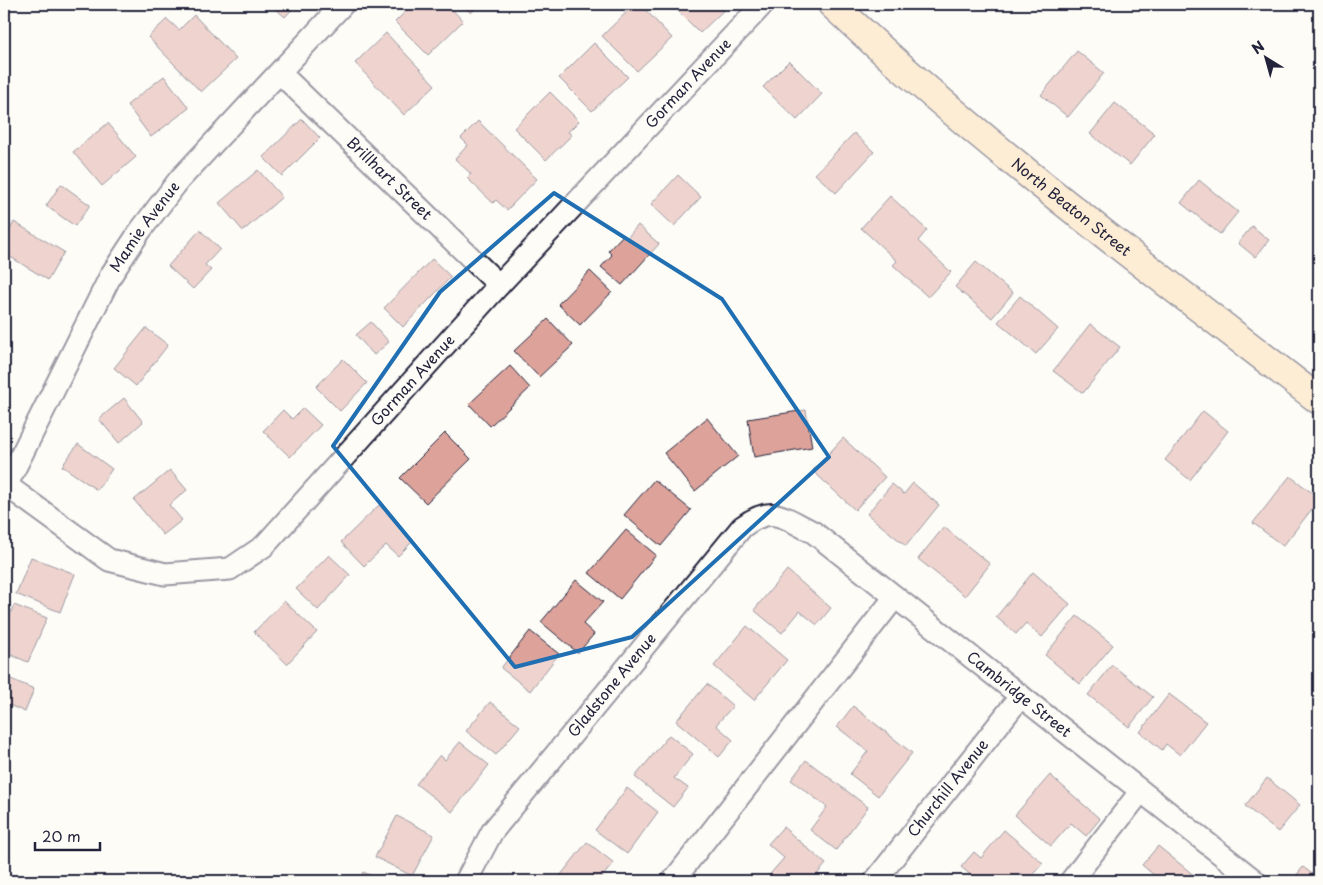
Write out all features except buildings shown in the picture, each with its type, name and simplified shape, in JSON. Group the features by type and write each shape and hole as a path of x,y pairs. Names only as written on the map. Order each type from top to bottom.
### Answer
{"main road":[{"name":"North Beaton Street","path":"832,4 911,76 1071,207 1319,400"}],"street":[{"name":"Mamie Avenue","path":"5,487 112,275 140,231 179,180 343,4"},
{"name":"Gorman Avenue","path":"5,487 109,560 165,574 230,569 264,546 499,285 763,4"},
{"name":"Brillhart Street","path":"280,73 499,285"},
{"name":"Gladstone Avenue","path":"466,881 492,832 742,527 756,516 771,513 778,515"},
{"name":"Cambridge Street","path":"778,515 813,532 1255,881"},
{"path":"673,881 895,597"},
{"name":"Churchill Avenue","path":"875,881 1020,696"},
{"path":"1071,881 1141,791"}],"highlighted area":[{"path":"554,193 722,299 829,457 632,637 515,667 333,446 440,292"}]}
